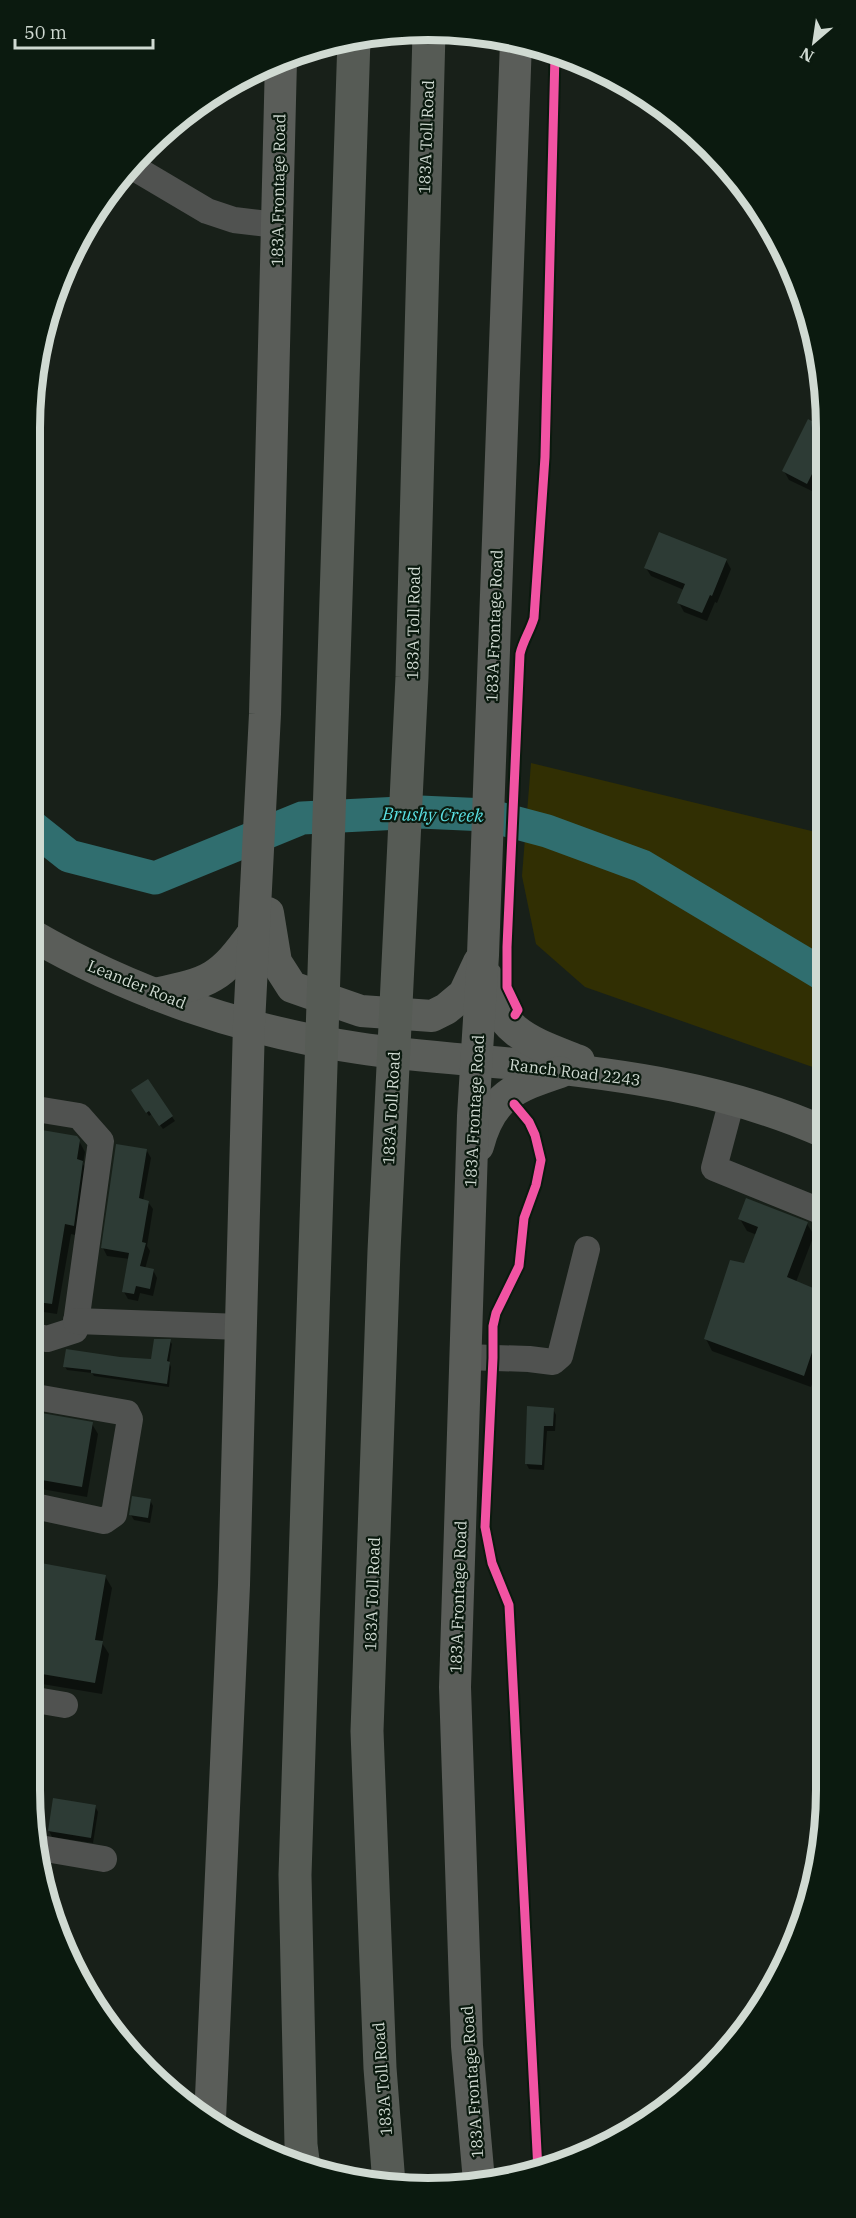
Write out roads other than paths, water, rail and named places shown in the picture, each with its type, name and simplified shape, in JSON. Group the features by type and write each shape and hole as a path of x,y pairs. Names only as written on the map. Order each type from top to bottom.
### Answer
{"highway":[{"name":"183A Toll Road","path":"388,2175 380,2068 367,1731 384,1251 412,689 429,40"},
{"path":"303,2157 295,1875 354,48"}],"main road":[{"name":"183A Frontage Road","path":"478,2174 467,2046 455,1687 475,1061 483,955 516,51"},
{"name":"183A Frontage Road","path":"260,927 259,859 265,714 280,70"},
{"path":"260,927 276,962 292,987 361,1011 432,1016 446,1009 464,994 483,955"},
{"path":"155,994 194,986 222,972 260,927"},
{"path":"210,2110 234,1585 249,1024 260,927"},
{"name":"Leander Road","path":"40,939 107,974 155,994 218,1016 249,1024"},
{"path":"483,955 492,1001 501,1017 534,1043 615,1076"},
{"name":"Ranch Road 2243","path":"249,1024 303,1039 359,1049 615,1076 690,1089 732,1100 816,1129"},
{"path":"471,1176 482,1130 489,1115 502,1099 522,1085 565,1070"}],"lane":[{"path":"139,171 207,211 234,220 277,225"},
{"path":"732,1100 714,1168 816,1209"},
{"path":"40,1110 79,1116 101,1140 75,1330 47,1340 40,1338"},
{"path":"465,1358 529,1359 553,1362 558,1360 587,1249"},
{"path":"76,1321 241,1327"},
{"path":"40,1398 127,1413 130,1419 114,1514 104,1521 40,1507"},
{"path":"40,1701 65,1705"},
{"path":"45,1849 104,1859"}],"waterway":[{"name":"Brushy Creek","path":"40,833 69,856 155,878 302,818 420,812 487,815 547,831 642,866 816,970"}]}
